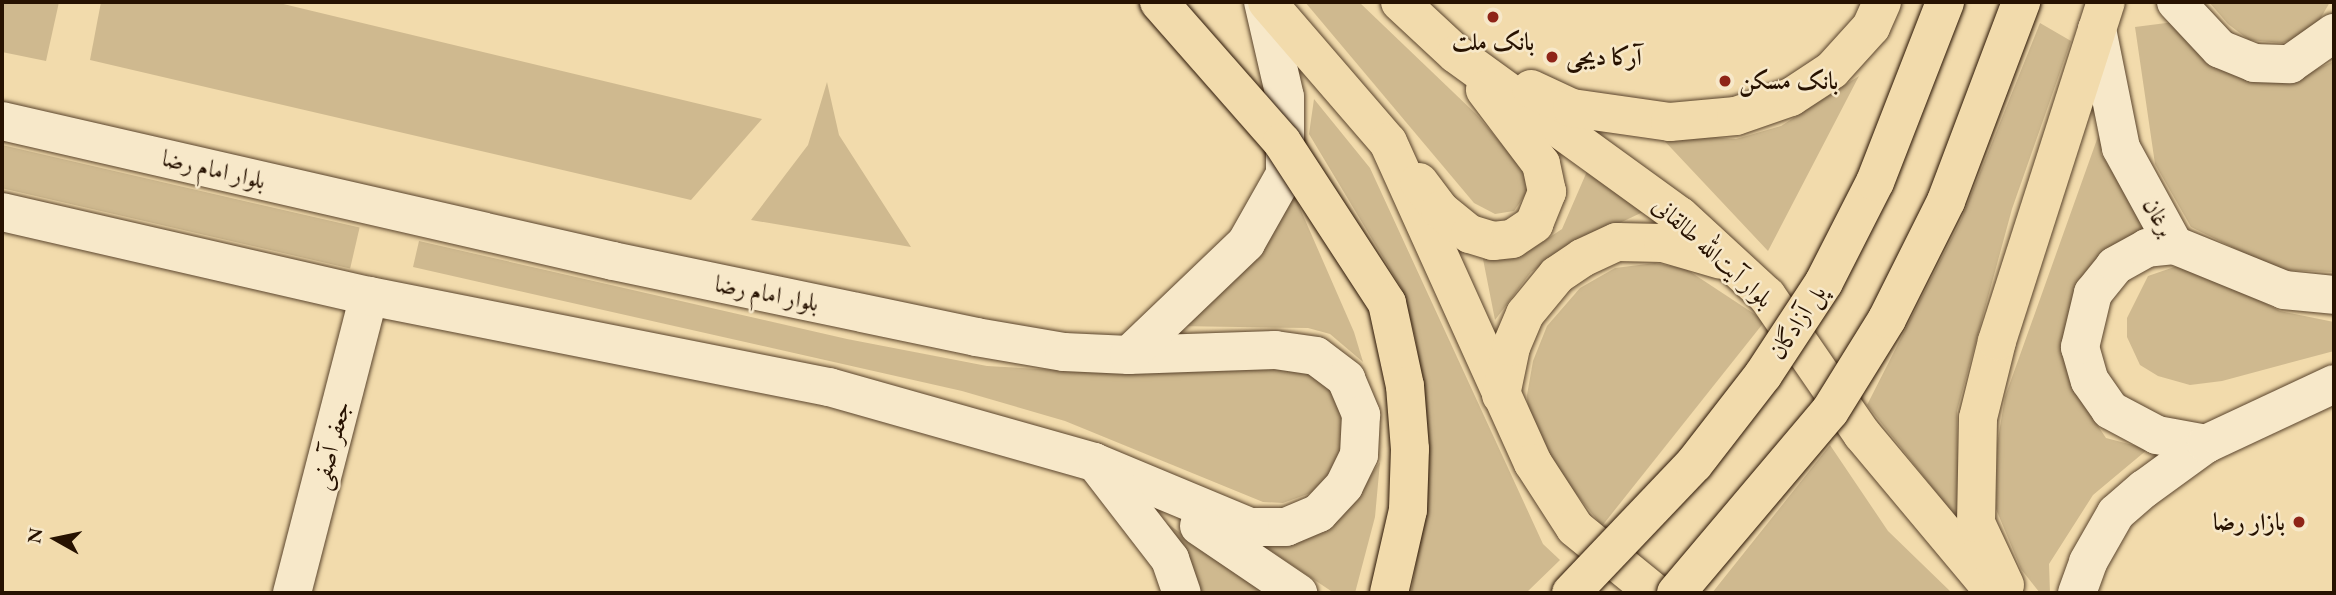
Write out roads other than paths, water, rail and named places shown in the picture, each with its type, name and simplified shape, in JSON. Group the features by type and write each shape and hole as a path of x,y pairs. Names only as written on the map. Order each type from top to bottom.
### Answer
{"main road":[{"path":"1159,2 1282,142 1387,303 1405,386 1410,449 1408,510 1390,593"},
{"path":"1265,2 1388,142 1440,210 1469,234 1493,241 1512,239 1534,224 1547,192 1541,164 1456,54"},
{"path":"1129,355 1246,243 1285,174 1285,97 1265,2"},
{"name":"بلوار آیت‌الله طالقانی","path":"1400,2 1456,54 1680,216 1766,296 1862,434 1995,593"},
{"path":"1456,54 1572,108 1670,122 1736,116 1791,97 1832,70 1871,27 1882,2"},
{"name":"پل آزادگان","path":"1571,593 1694,464 1763,375 1824,282 1875,182 1945,2"},
{"path":"1676,593 1830,411 1887,319 1945,201 2021,2"},
{"path":"2176,2 2220,49 2254,63 2290,64 2334,33"},
{"path":"2009,593 1976,523 1978,418 1997,341 2101,15"},
{"name":"برغان","path":"2101,15 2121,148 2174,245 2284,290 2334,295"},
{"name":"بلوار امام رضا","path":"2,121 613,261 976,337 1063,352 1129,355 1275,350 1316,356 1346,379 1355,395 1361,415 1359,455 1344,486 1319,513 1286,527 1250,527 1094,462"},
{"path":"1388,142 1533,463 1575,528 1655,593"},
{"path":"2,212 369,296 829,387 1094,462 1243,553 1298,593"},
{"path":"1501,395 1511,347 1525,314 1557,275 1582,258 1617,242 1662,243 1730,263"},
{"path":"2174,245 2147,248 2110,272 2093,293 2080,346 2090,381 2117,415 2157,435 2206,444"},
{"name":"جعفر آصفی","path":"292,593 369,296"},
{"path":"2077,593 2116,513 2206,444 2334,384"},
{"path":"1094,462 1170,559 1182,593"}],"place":[{"name":"بانک ملت","path":"1493,17"},
{"name":"آرکا دیجی","path":"1552,57"},
{"name":"بانک مسکن","path":"1725,81"},
{"name":"بازار رضا","path":"2299,522"}]}
